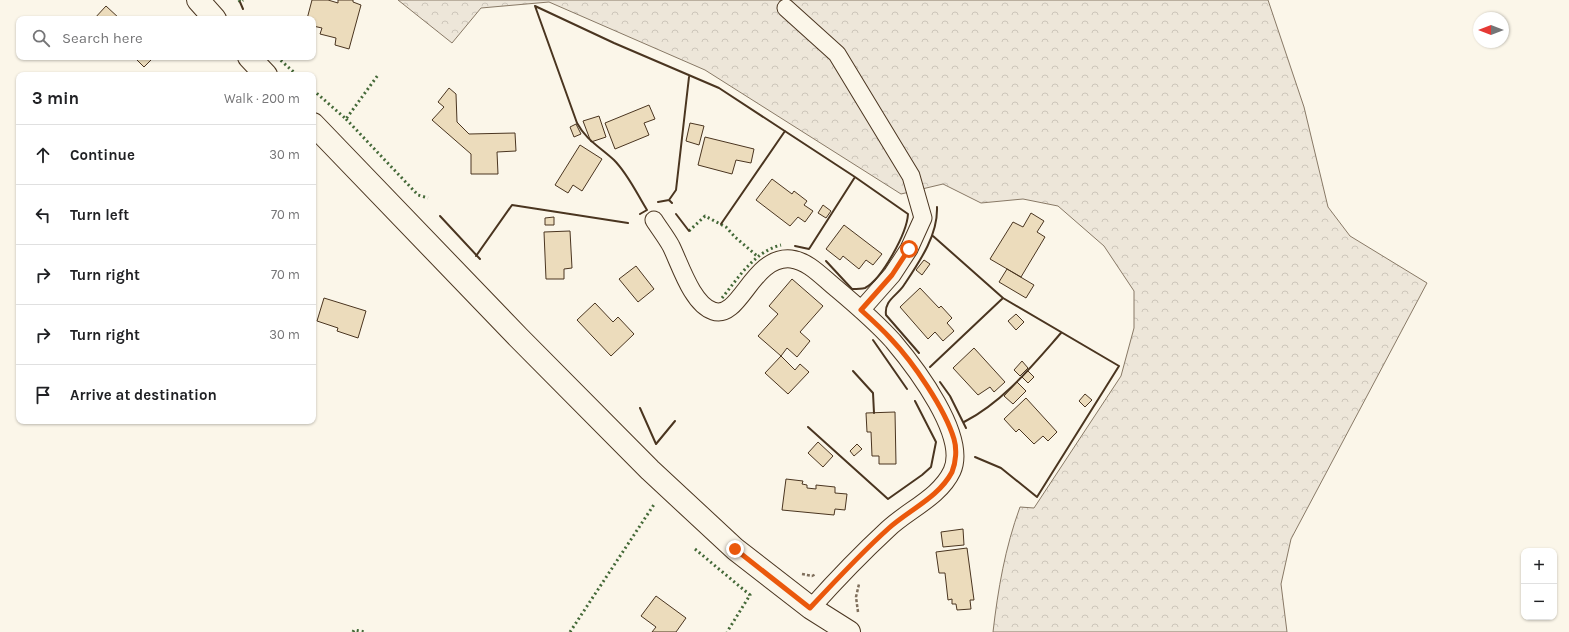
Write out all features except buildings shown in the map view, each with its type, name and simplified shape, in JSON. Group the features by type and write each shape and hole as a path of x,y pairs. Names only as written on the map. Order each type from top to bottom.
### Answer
{"main road":[{"path":"198,0 212,16"},
{"path":"252,60 263,72"},
{"path":"316,127 519,338 650,470 735,549 810,608 849,632"}],"street":[{"path":"786,8 837,54 911,176 923,218 909,249 892,275 861,310"},
{"path":"654,220 670,244 691,290 714,312 723,312 732,307 755,277 766,266 778,260 792,259 807,264 861,310 892,340 927,388 942,413 954,438 956,454 952,471 939,489 890,527 846,569 810,608"}],"path":[{"path":"798,574 812,576 819,573"}],"green space":[{"path":"398,0 1268,0 1304,107 1328,207 1350,236 1427,283 1291,539 1281,584 1287,632 993,632 1003,569 1010,538 1020,507 1034,508 1121,376 1134,328 1134,291 1104,246 1058,206 1023,199 981,203 943,184 901,194 705,70 549,2 481,8 452,43"}],"hedge":[{"path":"239,0 240,2 243,0"},
{"path":"280,60 294,72"},
{"path":"316,93 346,119 378,75"},
{"path":"346,119 418,195 428,198"},
{"path":"689,231 705,216 726,227 757,256"},
{"path":"722,298 755,259 771,248 781,245"},
{"path":"570,632 655,503"},
{"path":"695,549 750,595 727,632"},
{"path":"353,632 354,630 366,632"}],"wall":[{"path":"240,2 243,9"},
{"path":"640,214 647,210 624,171 614,160 589,139 577,123 535,6 614,43 719,88 855,177"},
{"path":"669,200 676,190 689,77"},
{"path":"721,224 785,131"},
{"path":"795,246 809,249 855,177 908,214 903,232 886,266 872,283 865,288 852,289 826,261"},
{"path":"658,202 669,200 672,203"},
{"path":"476,256 512,205 628,223"},
{"path":"919,353 886,315 886,310 889,302 904,285 927,248 935,228 937,207"},
{"path":"676,214 689,231"},
{"path":"440,216 480,259"},
{"path":"933,236 1003,298 1119,366 1037,497 1001,468 975,457"},
{"path":"930,367 1003,298"},
{"path":"964,422 978,414 1004,394 1061,333"},
{"path":"873,340 907,389"},
{"path":"853,371 873,393 874,413"},
{"path":"940,382 950,396 966,428"},
{"path":"808,427 888,499 931,467 936,442 915,401"},
{"path":"640,408 656,444 675,421"}],"route":[{"path":"735,549 810,608 846,569 890,527 939,489 952,471 956,454 954,438 942,413 912,365 892,340 861,310 892,275 909,249"}]}
